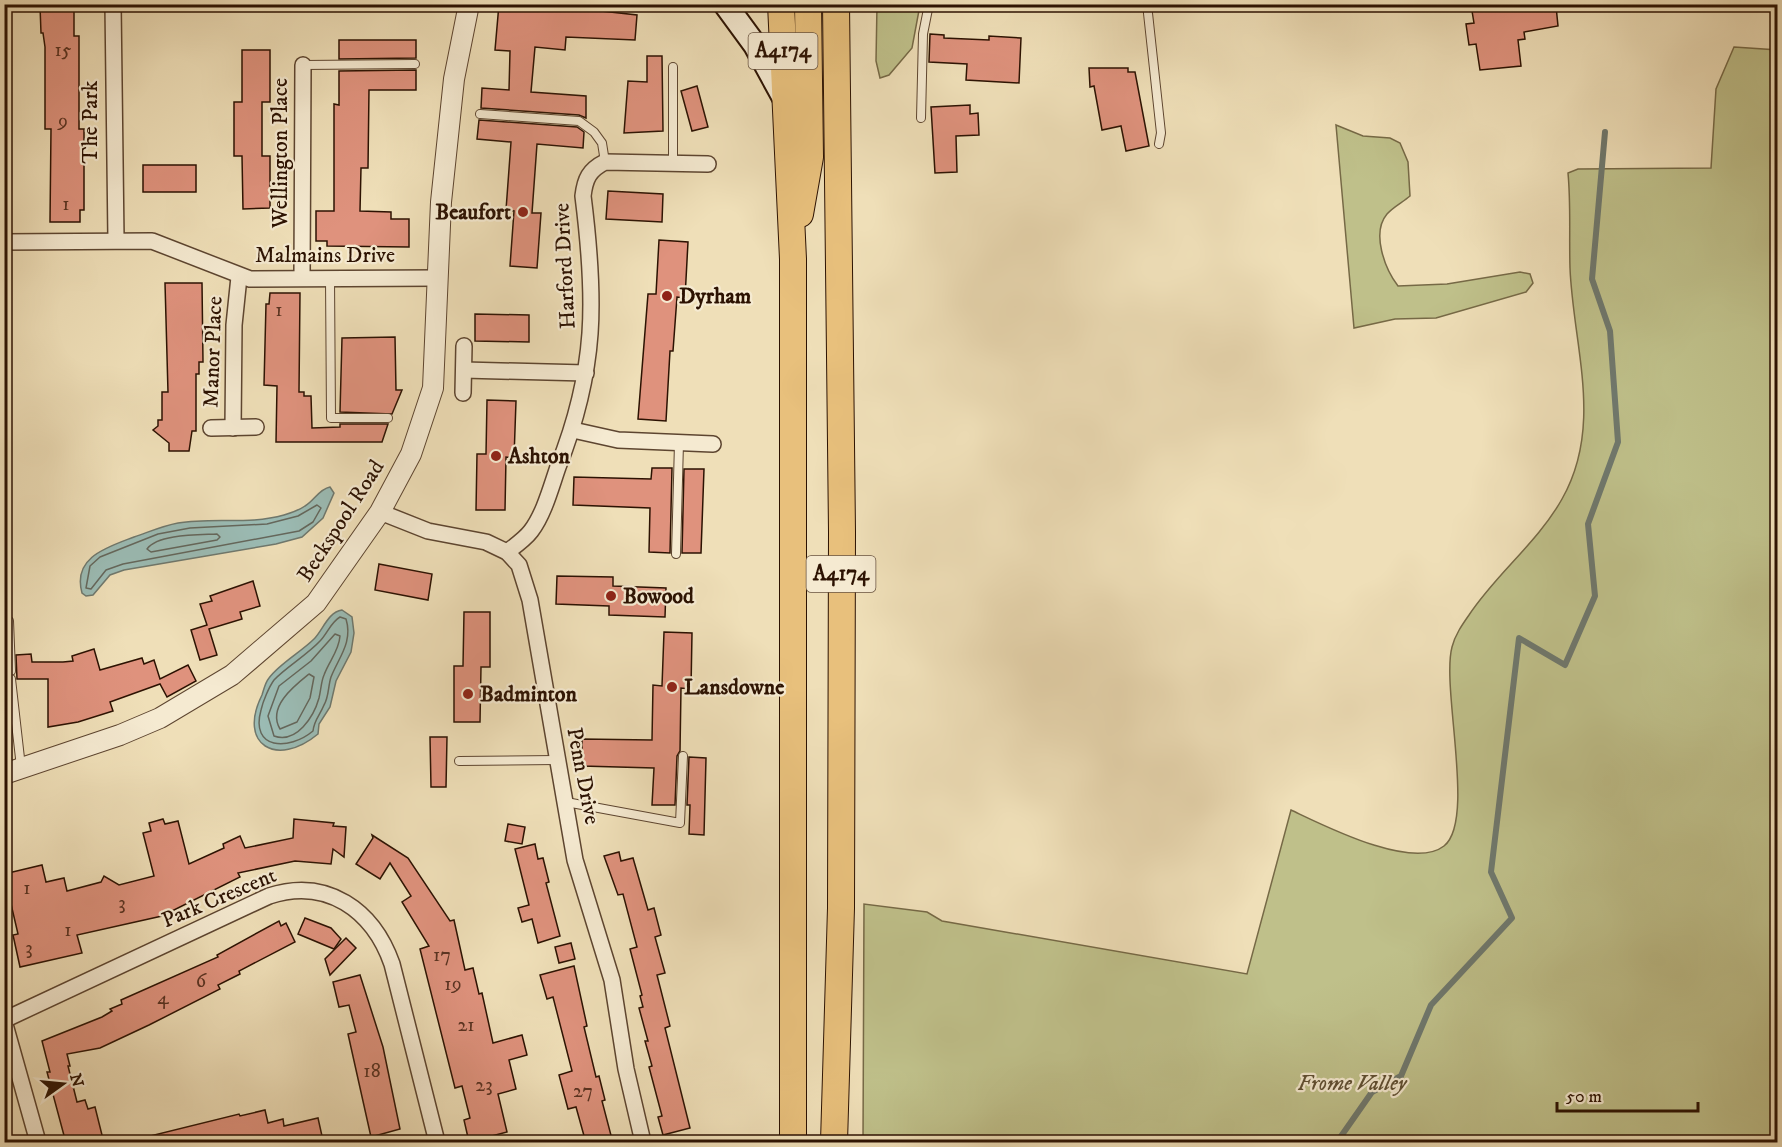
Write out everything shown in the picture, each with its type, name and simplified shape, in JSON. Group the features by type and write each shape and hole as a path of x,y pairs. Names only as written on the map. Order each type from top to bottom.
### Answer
{"highway":[{"name":"A4174","path":"781,4 793,259 793,1143"},
{"name":"A4174","path":"793,259 810,157 808,4"},
{"name":"A4174","path":"834,1143 841,908 842,567 836,4"}],"main road":[{"path":"725,4 755,45 784,98"}],"street":[{"name":"The Park","path":"113,4 116,240"},
{"name":"Beckspool Road","path":"13,771 120,735 160,718 232,675 316,603 380,512 411,454 433,388 441,202 454,79 469,4"},
{"name":"Wellington Place","path":"302,278 303,65"},
{"path":"605,162 708,164"},
{"name":"Harford Drive","path":"507,552 531,531 573,430 586,373 592,330 592,285 583,196 584,182 593,168 605,162"},
{"name":"Malmains Drive","path":"4,242 116,240 160,243 239,277 437,278"},
{"name":"Manor Place","path":"233,428 234,325 239,277"},
{"path":"463,393 464,346"},
{"path":"464,370 586,373"},
{"name":"Manor Place","path":"211,428 256,427"},
{"path":"573,430 618,440 713,444"},
{"path":"380,512 428,531 486,542 507,552"},
{"name":"Penn Drive","path":"507,552 519,565 530,600 575,860 612,980 626,1069 643,1143"},
{"name":"Park Crescent","path":"4,1021 269,896 293,890 325,894 360,912 373,925 384,943 392,964 437,1143"},
{"path":"4,1021 38,1143"}],"lane":[{"path":"921,118 923,34 929,4"},
{"path":"1148,4 1161,133 1159,144"},
{"path":"303,65 415,64"},
{"path":"673,68 673,164"},
{"path":"480,114 579,121 594,132 602,143 605,162"},
{"path":"330,278 331,418 388,418"},
{"path":"676,554 679,443"},
{"path":"9,621 13,771"},
{"path":"566,802 680,823 683,756"},
{"path":"459,761 556,760"}],"green space":[{"path":"877,5 920,5 912,48 889,75 880,78 876,61"},
{"name":"Frome Valley","path":"1734,47 1778,50 1777,1142 863,1142 864,904 927,912 942,921 1247,974 1291,810 1345,835 1390,850 1411,853 1430,852 1444,846 1453,832 1457,810 1458,783 1450,666 1453,643 1461,626 1480,600 1552,515 1575,471 1581,443 1584,414 1583,385 1572,297 1568,173 1578,169 1711,168 1716,89"},
{"path":"1336,125 1363,136 1390,138 1400,143 1408,162 1410,196 1387,214 1380,231 1385,261 1398,286 1447,284 1520,272 1530,274 1533,283 1526,292 1436,318 1395,319 1354,328"}],"water":[{"path":"330,487 334,493 323,518 302,537 276,544 124,570 110,575 93,595 86,596 82,593 80,581 82,570 87,562 94,555 113,545 178,523 258,520 284,515 308,504 323,490"},
{"path":"342,610 352,617 354,633 351,652 336,681 330,707 319,724 318,734 303,744 288,749 276,750 265,746 258,738 254,727 256,712 266,682 278,668 314,639 333,614"}],"building":[{"path":"70,4 70,10 74,10 74,36 79,36 79,129 84,129 84,210 80,210 80,222 50,222 51,129 45,129 45,47 43,33 41,33 40,6"},
{"path":"499,4 538,4 637,15 635,40 566,37 565,50 535,47 531,92 586,96 586,118 579,115 481,108 482,88 509,90 510,51 495,50"},
{"path":"1532,5 1533,11 1556,6 1558,26 1524,32 1525,39 1518,40 1521,66 1480,70 1476,44 1469,45 1466,24 1474,23 1472,11"},
{"path":"930,34 944,35 944,38 989,40 989,36 1021,38 1019,83 966,80 967,64 929,62"},
{"path":"339,40 416,40 416,58 339,59"},
{"path":"242,50 270,50 270,102 262,102 262,156 270,156 270,208 243,209 242,156 234,156 234,102 242,102"},
{"path":"647,56 662,56 663,131 624,133 628,81 647,82"},
{"path":"1089,68 1128,68 1128,72 1135,72 1149,146 1126,151 1121,126 1102,130 1094,86 1090,87"},
{"path":"416,70 416,90 369,90 368,168 361,168 360,211 391,212 391,219 409,219 409,247 327,246 327,241 316,241 316,211 334,211 334,104 339,105 339,71"},
{"path":"697,86 708,127 692,131 681,91"},
{"path":"970,105 970,114 978,113 979,135 956,136 957,172 935,173 931,107"},
{"path":"479,120 577,127 584,132 583,148 537,144 532,213 541,213 537,268 510,266 514,211 506,210 511,142 477,139"},
{"path":"143,165 196,165 196,192 143,192"},
{"name":"Dyrham","path":"608,191 663,194 662,222 606,219"},
{"name":"Dyrham","path":"659,240 688,242 685,298 677,297 673,351 670,351 666,421 638,419 648,294 656,294"},
{"path":"165,283 202,283 203,362 199,362 199,374 196,374 196,431 192,431 189,451 169,451 169,443 153,430 158,426 158,420 162,420 162,392 168,392"},
{"path":"270,293 300,293 299,392 304,392 304,396 311,396 312,428 340,427 340,424 388,424 382,442 276,442 277,386 264,385 266,304 269,304"},
{"path":"475,314 529,315 529,342 475,341"},
{"path":"395,337 396,390 402,390 392,414 340,412 342,338"},
{"name":"Ashton","path":"487,400 516,401 514,458 506,457 505,510 476,510 477,454 486,454"},
{"path":"652,468 672,468 670,553 649,552 650,508 573,505 574,477 651,479"},
{"path":"684,469 704,469 701,553 682,553"},
{"path":"379,564 432,574 428,600 375,590"},
{"name":"Bowood","path":"557,576 613,577 613,586 666,588 665,617 609,615 609,606 556,604"},
{"path":"253,581 260,606 240,612 242,619 209,629 217,655 200,660 191,630 207,625 200,604 212,601 210,596"},
{"name":"Badminton","path":"464,612 490,612 490,667 481,667 480,722 454,722 454,666 463,666"},
{"path":"664,632 692,633 691,689 681,688 680,751 677,756 675,805 652,805 654,768 582,766 582,739 652,740 653,685 662,686"},
{"path":"94,649 100,670 142,658 144,664 154,660 160,679 188,665 196,681 167,697 160,684 110,702 113,711 78,722 48,727 48,679 17,679 16,655 31,654 32,662 63,662 73,661 72,656"},
{"path":"430,737 447,737 446,787 431,787"},
{"path":"689,757 706,758 704,835 689,834 690,805 687,805"},
{"path":"163,819 165,824 178,821 189,864 224,848 223,844 240,836 245,848 293,838 294,819 334,823 333,826 346,827 344,857 333,849 331,864 295,861 238,873 240,877 162,916 77,935 82,953 20,967 13,935 18,934 4,874 42,865 46,882 64,878 67,891 101,882 104,876 119,885 154,876 143,833 151,831 149,823"},
{"path":"508,824 525,827 522,844 505,841"},
{"path":"372,835 408,858 450,921 454,920 465,970 473,968 479,994 482,993 493,1043 522,1035 527,1055 509,1060 516,1089 498,1094 507,1132 469,1142 464,1120 470,1118 462,1086 455,1088 420,949 429,946 402,902 411,896 390,863 380,879 356,864 373,838"},
{"path":"535,844 538,859 543,858 549,882 546,883 560,936 538,943 532,919 522,922 518,908 529,905 515,849"},
{"path":"619,852 621,861 633,858 648,910 654,908 661,935 655,937 665,973 657,975 670,1026 665,1028 690,1128 663,1135 658,1117 662,1116 649,1067 652,1066 645,1041 648,1041 639,1008 643,1007 640,996 642,995 630,949 637,947 623,894 618,895 604,856"},
{"path":"305,918 331,928 341,939 334,949 298,934"},
{"path":"279,921 281,926 286,923 295,942 239,971 240,974 218,985 220,989 149,1025 100,1048 67,1054 77,1102 85,1100 88,1109 95,1107 104,1143 66,1143 47,1072 50,1072 42,1041 102,1017 112,1011 110,1009 122,1004 121,1000 218,957 217,955"},
{"path":"346,938 356,948 330,975 325,959"},
{"path":"571,943 575,959 559,963 555,947"},
{"path":"574,966 587,1026 584,1027 596,1077 599,1076 605,1100 602,1101 613,1143 586,1143 576,1107 568,1109 559,1075 572,1071 553,997 547,999 540,975"},
{"path":"360,975 383,1047 400,1129 371,1137 348,1034 356,1032 349,1005 339,1007 333,982"},
{"path":"265,1110 268,1123 283,1119 284,1126 318,1118 322,1136 311,1139 313,1143 147,1143 146,1137 239,1114 240,1116"}],"waterway":[{"path":"1337,1142 1372,1092 1401,1076 1431,1005 1512,918 1491,872 1519,638 1565,665 1595,596 1588,524 1618,442 1610,331 1592,279 1605,132"}],"place":[{"name":"Beaufort","path":"523,212"},
{"name":"Dyrham","path":"667,296"},
{"name":"Ashton","path":"496,456"},
{"name":"Bowood","path":"611,596"},
{"name":"Lansdowne","path":"672,687"},
{"name":"Badminton","path":"468,694"}]}
